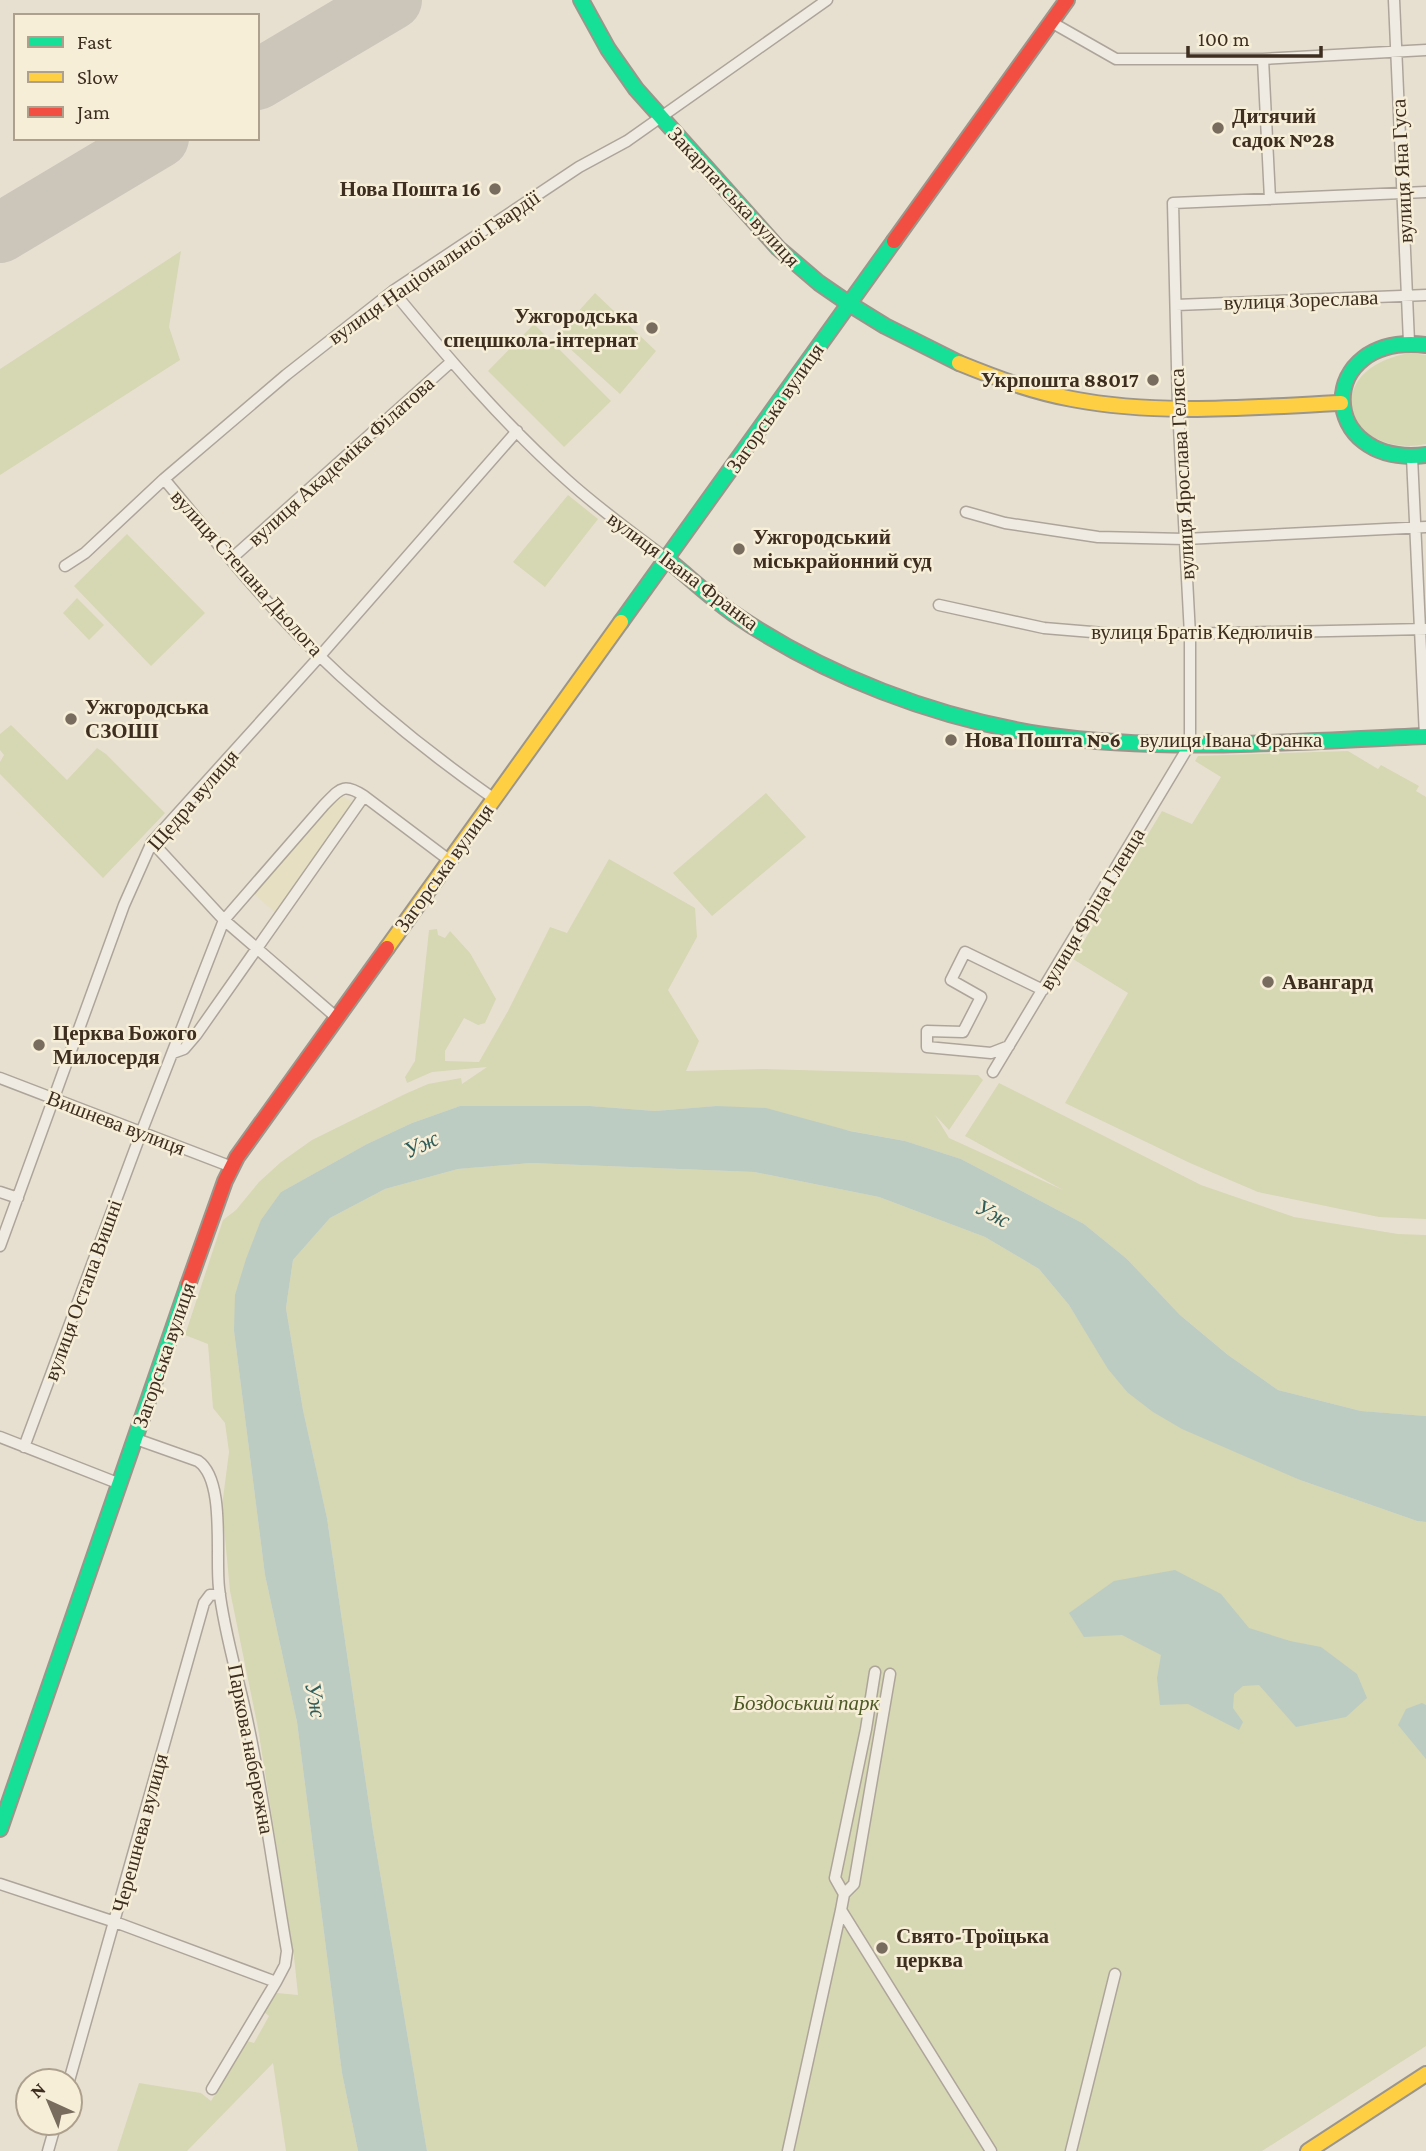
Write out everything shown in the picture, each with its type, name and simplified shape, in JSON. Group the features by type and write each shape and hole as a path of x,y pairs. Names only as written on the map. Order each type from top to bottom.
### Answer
{"street":[{"name":"Закарпатська вулиця","path":"581,0 626,76 759,229 802,269 848,304 919,343 1019,385 1107,405 1150,409 1341,403"},
{"name":"вулиця Національної Гвардії","path":"65,566 85,553 164,479 286,375 393,291 537,194 626,141 827,0"},
{"name":"Загорська вулиця","path":"0,1829 190,1279 232,1167 242,1148 668,560 1067,0"},
{"name":"вулиця Яна Гуса","path":"1394,0 1409,342"},
{"path":"1051,22 1116,59 1263,59 1426,50"},
{"path":"1263,59 1270,199 1426,192"},
{"name":"вулиця Ярослава Геляса","path":"1191,744 1190,635 1178,408 1172,203 1270,199"},
{"name":"вулиця Івана Франка","path":"393,291 451,362 566,480 716,600 762,631 828,666 918,703 970,719 1044,735 1191,744 1426,736"},
{"name":"вулиця Зореслава","path":"1176,305 1426,295"},
{"path":"1426,345 1397,343 1371,354 1357,365 1344,386 1341,403 1344,415 1360,439 1381,451 1419,456 1426,736"},
{"name":"вулиця Академіка Філатова","path":"231,559 451,362"},
{"name":"Щедра вулиця","path":"0,1246 116,928 152,842 320,656 517,431"},
{"name":"вулиця Степана Дьолога","path":"164,479 231,559 320,656 406,734 494,798"},
{"path":"966,512 1005,523 1098,537 1185,539 1421,527"},
{"name":"вулиця Братів Кедюличів","path":"939,605 1012,622 1069,631 1128,635 1423,629"},
{"name":"вулиця Фріца Гленца","path":"993,1072 1191,744"},
{"path":"224,920 338,790 345,787 352,788 449,860"},
{"path":"173,1053 184,1049 196,1035 363,796"},
{"path":"152,842 224,920 336,1017"},
{"name":"вулиця Остапа Вишні","path":"24,1447 224,920"},
{"path":"1009,1046 991,1053 927,1047 927,1031 962,1032 981,997 951,980 965,952 1043,990"},
{"name":"Вишнева вулиця","path":"0,1078 232,1167"},
{"path":"0,1192 18,1198"},
{"path":"0,1437 120,1484"},
{"name":"Паркова набережна","path":"136,1439 198,1461 209,1472 216,1501 220,1594 249,1727 287,1951 285,1965 276,1982 212,2089"},
{"name":"Черешнева вулиця","path":"73,2067 204,1603 210,1595 220,1594"},
{"path":"844,1894 835,1878 875,1672"},
{"path":"788,2151 844,1894 854,1884 890,1674"},
{"path":"0,1884 115,1922 276,1982"},
{"path":"841,1910 991,2151"},
{"path":"1071,2151 1115,1974"},
{"path":"1308,2151 1426,2074"}],"shaded area":[{"path":"341,796 351,801 350,808 276,913 254,894 317,815"}],"green space":[{"path":"181,251 169,327 180,360 0,475 0,369"},
{"path":"595,293 656,351 620,394 556,336"},
{"path":"534,324 611,401 564,447 488,371"},
{"path":"1410,353 1426,355 1426,444 1399,445 1377,439 1361,427 1353,411 1352,393 1361,377 1380,362"},
{"path":"568,495 598,519 545,587 513,562"},
{"path":"127,534 205,613 151,666 74,586"},
{"path":"77,598 104,625 89,640 63,613"},
{"path":"11,725 67,780 97,748 165,813 103,878 0,774 0,762 4,755 0,750 0,734"},
{"name":"Авангард","path":"1348,751 1378,769 1381,765 1419,786 1416,791 1426,797 1426,1219 1379,1217 1258,1192 1190,1163 1065,1103 1128,993 1073,959 1162,811 1192,824 1221,777 1195,761 1198,756"},
{"path":"766,793 806,837 712,916 673,873"},
{"path":"609,859 695,908 697,937 668,990 699,1041 686,1071 763,1069 978,1075 983,1080 949,1130 935,1115 949,1138 1063,1190 965,1136 999,1083 1201,1185 1294,1217 1398,1234 1426,1235 1426,1416 1361,1411 1278,1390 1228,1355 1180,1315 1127,1259 1084,1224 961,1159 905,1141 716,1106 655,1111 590,1106 460,1106 412,1123 367,1144 281,1192 234,1331 265,1575 297,1722 342,2073 358,2151 286,2151 273,2063 187,2151 117,2151 139,2083 201,2093 211,2101 247,2041 254,2043 269,2016 264,2012 277,1993 298,1995 258,1728 230,1591 222,1506 229,1452 225,1423 213,1408 208,1344 185,1335 223,1220 236,1210 259,1182 281,1162 312,1140 428,1084 461,1078 462,1084 487,1067 432,1072 407,1083 405,1077 415,1061 429,930 437,929 438,935 445,938 450,931 470,953 496,999 485,1023 478,1025 464,1018 445,1051 445,1061 479,1062 550,927 567,933"},
{"name":"Боздоський парк","path":"531,1163 754,1172 879,1197 985,1237 1039,1269 1069,1305 1109,1369 1127,1392 1300,1480 1426,1522 1426,2046 1262,2151 427,2151 373,1831 327,1518 303,1410 286,1308 293,1260 330,1218 385,1189 458,1169"}],"water":[{"name":"Уж","path":"460,1106 590,1106 655,1111 716,1106 766,1108 850,1131 905,1141 961,1159 1084,1224 1127,1259 1180,1315 1228,1355 1278,1390 1361,1411 1426,1416 1426,1522 1300,1480 1182,1429 1153,1412 1127,1392 1108,1369 1069,1305 1039,1269 985,1237 879,1197 754,1172 531,1163 458,1169 385,1189 330,1218 293,1260 286,1308 303,1410 327,1518 373,1831 427,2151 358,2151 342,2073 297,1722 265,1575 234,1331 235,1295 261,1220 281,1192 367,1144 412,1123"},
{"path":"1175,1570 1221,1594 1249,1628 1290,1641 1321,1647 1357,1674 1367,1698 1346,1717 1296,1727 1259,1685 1243,1686 1234,1694 1233,1708 1243,1722 1239,1730 1188,1704 1160,1705 1157,1678 1161,1655 1122,1635 1084,1637 1069,1613 1114,1581"},
{"path":"1422,1703 1426,1705 1426,1759 1398,1725 1406,1709"}],"runway":[{"path":"259,79 392,0"},
{"path":"0,233 156,140"}],"traffic: fast":[{"path":"581,0 608,49 636,89 778,248 819,283 851,305 885,326 959,363"},
{"path":"621,622 894,241"},
{"path":"1426,345 1389,347 1363,359 1348,378 1343,400 1348,422 1364,441 1390,453 1426,455"},
{"path":"668,560 734,614 806,657 882,691 962,718 1044,735 1187,745 1426,736"},
{"path":"0,1829 188,1285"}],"traffic: slow":[{"path":"959,363 1043,393 1105,404 1206,409 1341,403"},
{"path":"387,948 621,622"},
{"path":"1308,2151 1426,2074"}],"traffic: jam":[{"path":"894,241 1067,0"},
{"path":"188,1285 225,1181 237,1157 387,948"}],"place":[{"name":"Дитячий садок №28","path":"1218,128"},
{"name":"Нова Пошта 16","path":"495,189"},
{"name":"Ужгородська спецшкола-інтернат","path":"652,328"},
{"name":"Укрпошта 88017","path":"1153,380"},
{"name":"Ужгородський міськрайонний суд","path":"739,549"},
{"name":"Ужгородська СЗОШІ","path":"71,719"},
{"name":"Нова Пошта №6","path":"951,740"},
{"name":"Авангард","path":"1268,982"},
{"name":"Церква Божого Милосердя","path":"39,1045"},
{"name":"Свято-Троїцька церква","path":"882,1948"}]}
